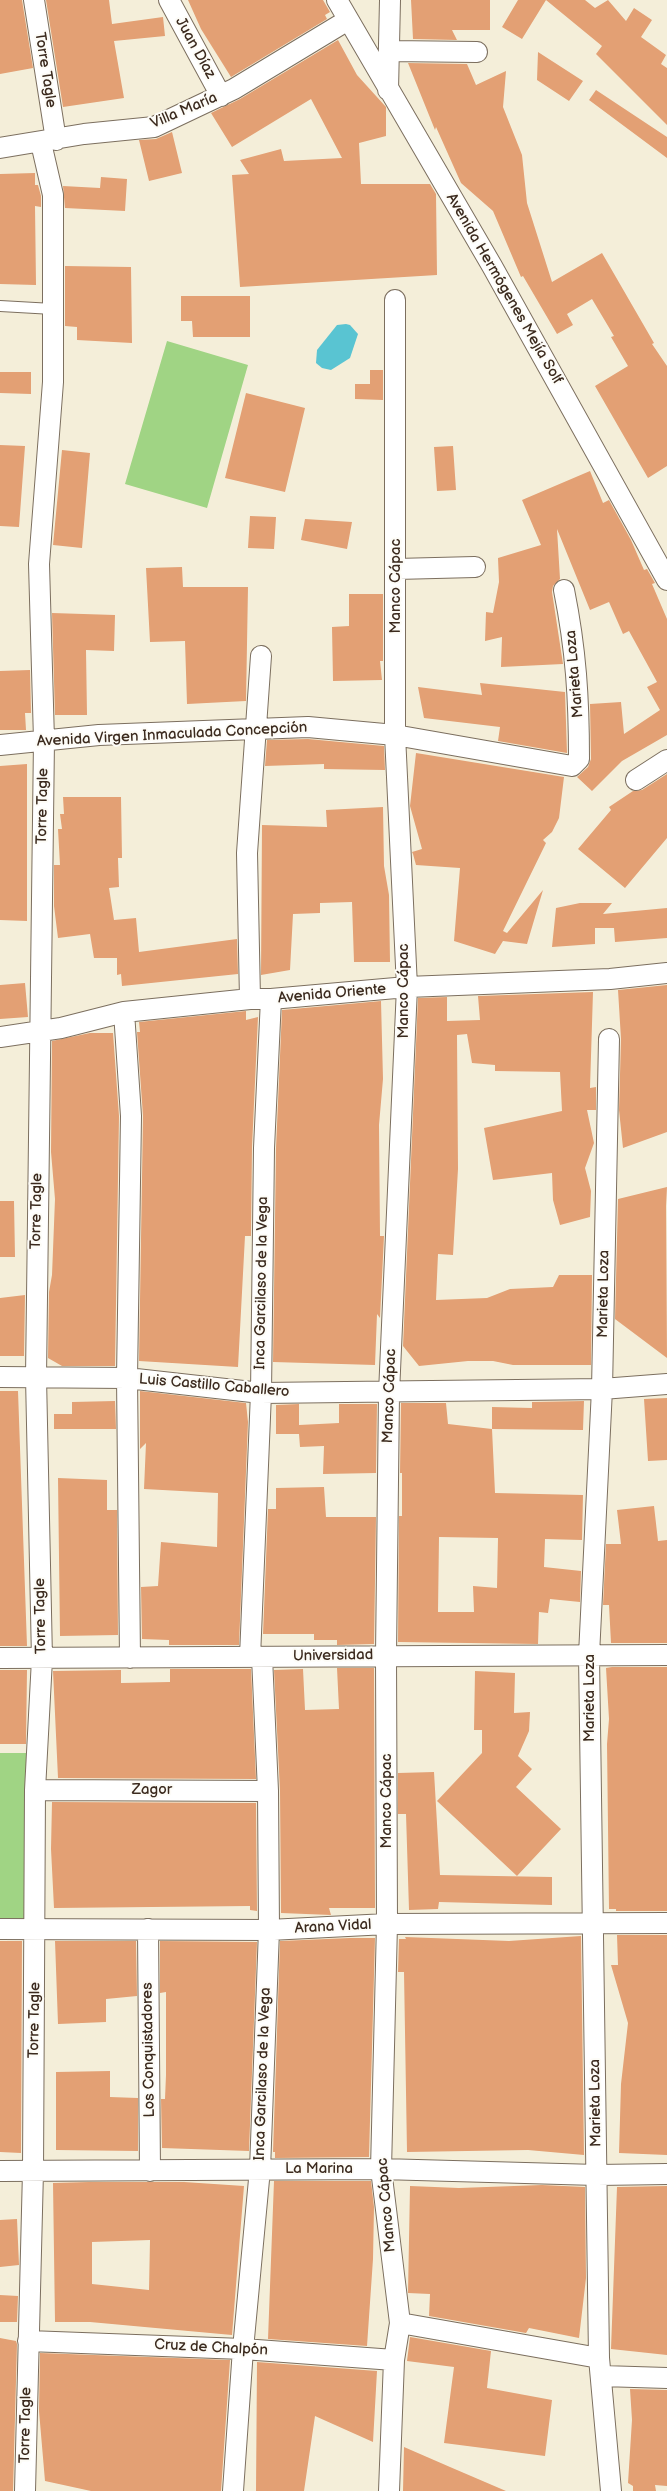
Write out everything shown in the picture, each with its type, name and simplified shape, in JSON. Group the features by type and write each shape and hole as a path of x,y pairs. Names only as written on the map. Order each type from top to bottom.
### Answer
{"street":[{"name":"Torre Tagle","path":"29,2489 28,2340 33,2171 36,1929 35,1790 42,1659 36,1377 44,740 39,564 53,382 52,195 49,141 34,0"},
{"name":"Juan Díaz","path":"168,0 221,96"},
{"name":"Avenida Hermógenes Mejía Solf","path":"337,0 492,266 667,580"},
{"path":"388,90 390,0"},
{"name":"Villa María","path":"0,148 154,127 221,96 348,20"},
{"path":"390,51 477,52"},
{"name":"Manco Cápac","path":"389,2491 394,2360 400,2324 382,2169 387,1924 386,1655 389,1393 407,987 395,735 395,300"},
{"path":"396,569 475,567"},
{"name":"Marieta Loza","path":"564,590 573,636 579,691 579,759"},
{"path":"250,999 248,853 262,656"},
{"name":"Avenida Virgen Inmaculada Concepción","path":"0,745 44,740 256,727 308,727 395,735 572,766 579,759"},
{"path":"636,780 667,760"},
{"name":"Avenida Oriente","path":"0,1037 61,1028 124,1012 250,999 272,1000 407,987 610,979 667,973"},
{"name":"Inca Garcilaso de la Vega","path":"232,2491 260,2169 269,1930 268,1791 256,1657 264,1148 272,1000"},
{"path":"124,1012 131,1116 128,1378 130,1658"},
{"name":"Marieta Loza","path":"609,1039 602,1390 589,1655 600,2367 611,2491"},
{"name":"Luis Castillo Caballero","path":"0,1378 128,1378 261,1393 602,1390 667,1384"},
{"name":"Universidad","path":"0,1658 667,1655"},
{"name":"Zagor","path":"35,1790 268,1791"},
{"name":"Arana Vidal","path":"0,1929 269,1930 387,1924 667,1923"},
{"name":"Los Conquistadores","path":"148,1929 150,2171"},
{"name":"La Marina","path":"0,2171 382,2169 597,2175 667,2174"},
{"path":"400,2324 600,2367 667,2378"},
{"name":"Cruz de Chalpón","path":"28,2340 243,2349 394,2360"}],"lane":[{"path":"0,306 53,309"}],"green space":[{"path":"167,341 248,365 207,508 125,484"},
{"path":"0,1753 27,1753 27,1924 0,1922"}],"water":[{"path":"337,325 350,325 358,334 350,358 331,370 322,368 316,363 317,350"}],"building":[{"path":"0,0 22,0 33,68 0,74"},
{"path":"46,0 109,0 112,24 163,17 165,36 114,41 124,98 63,107"},
{"path":"188,0 323,0 330,12 325,15 327,19 231,77 201,29"},
{"path":"411,0 490,0 490,30 452,30 457,40 413,39"},
{"path":"518,0 546,0 522,39 502,27"},
{"path":"546,0 585,0 595,8 608,0 626,21 634,8 652,20 641,37 666,55 661,64 667,68 667,125 596,54 602,46"},
{"path":"338,40 357,75 386,107 386,136 359,143 361,184 430,184 436,194 437,275 240,287 232,175 249,174 240,160 281,149 284,161 342,158 311,99 232,147 211,113 240,99"},
{"path":"538,52 583,81 569,101 537,80"},
{"path":"408,63 467,64 476,85 506,71 503,107 522,155 527,203 552,282 602,253 654,343 652,344 667,366 667,466 648,478 595,386 628,366 611,337 614,336 592,299 567,314 573,325 557,334 523,276 521,277 493,211 461,183 436,127 435,130"},
{"path":"596,90 667,137 667,158 589,100"},
{"path":"172,132 182,173 149,181 139,140 156,139"},
{"path":"35,173 35,185 38,185 41,196 41,207 35,206 36,285 0,284 0,174"},
{"path":"101,177 127,179 125,211 65,208 63,186 100,188"},
{"path":"65,266 131,267 132,343 77,340 77,327 65,326"},
{"path":"181,296 250,296 250,337 193,337 192,321 181,321"},
{"path":"370,370 383,370 383,400 355,399 355,384 370,384"},
{"path":"0,372 31,372 31,394 0,393"},
{"path":"246,393 305,408 285,492 225,478"},
{"path":"0,445 25,446 19,527 0,526"},
{"path":"453,446 456,490 437,491 434,447"},
{"path":"62,450 90,453 82,548 53,545"},
{"path":"590,471 603,503 609,500 631,540 644,570 647,569 655,583 652,584 667,619 667,735 622,761 592,791 577,777 588,767 591,759 590,704 621,702 624,734 660,710 647,687 657,682 629,631 623,634 609,602 590,610 557,529 560,579 553,586 552,592 563,664 501,667 502,637 485,641 486,612 493,613 499,582 498,558 541,545 522,500"},
{"path":"250,516 276,517 274,549 248,548"},
{"path":"305,519 352,522 347,549 301,540"},
{"path":"182,567 183,587 248,587 246,701 187,704 185,641 150,642 146,568"},
{"path":"349,594 383,594 383,661 380,661 382,680 333,681 332,627 349,626"},
{"path":"52,613 115,615 114,651 86,650 87,715 55,715"},
{"path":"30,670 31,713 25,713 26,730 0,730 0,671"},
{"path":"480,683 565,692 567,753 498,741 500,727 424,718 418,687 482,695"},
{"path":"308,739 384,746 385,770 324,769 324,764 265,766 267,740"},
{"path":"416,753 564,777 559,818 552,832 543,840 546,843 503,931 507,933 543,890 527,944 503,941 495,954 454,941 460,868 416,865 412,852 422,849 410,806"},
{"path":"27,764 27,921 0,920 0,766"},
{"path":"667,774 667,838 625,888 578,849 611,810 609,807 633,791 642,790"},
{"path":"63,797 121,797 122,858 118,858 119,887 109,888 114,920 136,918 139,952 237,939 238,974 122,986 121,974 117,975 117,958 94,958 90,934 58,938 54,906 54,865 60,865 58,829 62,829 60,814 64,814"},
{"path":"383,807 384,866 389,895 390,962 354,962 352,902 320,903 320,913 293,914 290,970 261,975 262,825 327,827 326,810"},
{"path":"580,903 612,903 603,914 667,908 667,938 615,942 614,928 595,928 595,944 552,947 556,908"},
{"path":"25,983 28,1017 0,1019 0,985"},
{"path":"667,985 667,1132 623,1148 619,1110 621,1039 618,990"},
{"path":"593,992 590,1088 596,1087 596,1110 587,1110 594,1143 585,1168 591,1191 590,1217 560,1225 553,1200 552,1173 493,1180 484,1128 562,1111 560,1072 495,1071 495,1065 472,1063 467,1034 457,1035 458,1169 453,1255 438,1254 436,1300 487,1298 510,1289 553,1287 559,1275 592,1275 591,1365 513,1365 493,1361 468,1361 419,1366 403,1346 418,998 447,997 447,1021 480,1020 478,996"},
{"path":"381,1001 383,1079 379,1125 380,1236 384,1236 380,1318 377,1314 375,1365 273,1362 276,1148 282,1010"},
{"path":"246,1011 246,1020 258,1017 252,1147 251,1236 245,1236 238,1367 139,1361 143,1116 137,1032 140,1032 139,1022"},
{"path":"90,1033 113,1033 119,1116 115,1366 62,1366 48,1358 49,1292 52,1275 55,1199 51,1152 52,1041"},
{"path":"667,1187 667,1358 615,1319 618,1199"},
{"path":"0,1201 14,1201 15,1257 0,1257"},
{"path":"25,1295 24,1356 0,1356 0,1298"},
{"path":"0,1391 18,1391 27,1646 0,1646"},
{"path":"140,1391 246,1403 248,1422 239,1645 169,1645 169,1640 142,1639 141,1587 158,1586 161,1542 217,1547 218,1493 144,1489 146,1443 140,1449"},
{"path":"667,1398 667,1460 648,1461 644,1399"},
{"path":"115,1401 116,1429 54,1429 54,1414 72,1414 72,1402"},
{"path":"584,1401 583,1430 492,1429 492,1407 532,1408 532,1402"},
{"path":"401,1403 446,1403 448,1424 492,1429 495,1493 583,1495 582,1540 545,1539 544,1567 581,1571 580,1602 550,1599 548,1613 539,1612 538,1644 398,1642 399,1516 402,1516 402,1473 400,1473","holes":["439,1537 498,1538 497,1588 473,1586 474,1612 438,1612"]},
{"path":"299,1404 299,1425 339,1423 339,1404 377,1404 376,1473 323,1474 324,1446 300,1447 299,1434 276,1434 276,1405"},
{"path":"58,1478 107,1480 107,1510 117,1510 118,1635 60,1636"},
{"path":"324,1487 326,1517 376,1517 374,1644 337,1645 337,1640 314,1640 314,1634 263,1634 268,1509 276,1509 276,1488"},
{"path":"654,1506 658,1541 667,1540 667,1643 611,1643 609,1605 603,1605 606,1544 621,1544 617,1510"},
{"path":"667,1667 667,1911 616,1911 616,1909 609,1909 607,1744 609,1719 606,1668"},
{"path":"337,1668 374,1668 375,1908 329,1908 331,1915 281,1913 280,1791 274,1670 303,1669 305,1710 339,1709"},
{"path":"170,1669 251,1669 256,1779 58,1778 53,1671 121,1670 121,1683 170,1682"},
{"path":"0,1670 27,1670 26,1744 0,1744"},
{"path":"475,1671 515,1673 514,1713 530,1712 529,1731 518,1756 532,1769 516,1787 561,1829 517,1876 437,1801 482,1753 482,1730 474,1730"},
{"path":"434,1772 440,1875 552,1877 552,1905 439,1902 438,1909 409,1910 406,1814 398,1814 398,1773"},
{"path":"52,1802 256,1803 257,1911 250,1910 250,1906 54,1908 51,1849"},
{"path":"617,1935 667,1935 667,2155 619,2153 621,2084 628,2023 611,1965 618,1965"},
{"path":"581,1936 584,2155 528,2150 407,2152 404,1972 398,1972 399,1939 406,1939 405,1937 509,1941"},
{"path":"375,1938 369,2157 275,2158 275,2152 273,2152 280,1941"},
{"path":"0,1941 22,1941 21,2153 0,2152"},
{"path":"55,1941 136,1941 137,1996 106,1999 106,2022 58,2024"},
{"path":"160,1941 257,1942 249,2151 162,2148 161,2099 165,2099 166,1992 160,1993"},
{"path":"110,2071 110,2097 138,2098 138,2151 56,2150 56,2072"},
{"path":"274,2181 371,2181 374,2207 373,2259 367,2346 268,2339"},
{"path":"184,2182 244,2186 232,2335 90,2322 55,2322 53,2183","holes":["150,2240 149,2290 92,2284 92,2242"]},
{"path":"542,2185 585,2187 586,2278 579,2338 529,2328 526,2333 429,2316 430,2294 408,2293 410,2186 459,2188"},
{"path":"667,2186 667,2355 611,2349 617,2187"},
{"path":"17,2219 19,2265 0,2267 0,2220"},
{"path":"0,2295 18,2296 17,2322 0,2322"},
{"path":"410,2337 491,2351 487,2388 552,2400 545,2456 444,2443 454,2367 407,2361"},
{"path":"0,2338 16,2341 17,2344 13,2491 0,2491"},
{"path":"40,2353 230,2360 221,2491 91,2491 45,2481 39,2411"},
{"path":"257,2362 377,2371 373,2442 315,2416 304,2491 256,2491"},
{"path":"630,2389 667,2390 667,2486 655,2485 656,2491 633,2491 633,2486 628,2483 632,2420"},
{"path":"404,2447 450,2467 506,2491 403,2491"}]}
